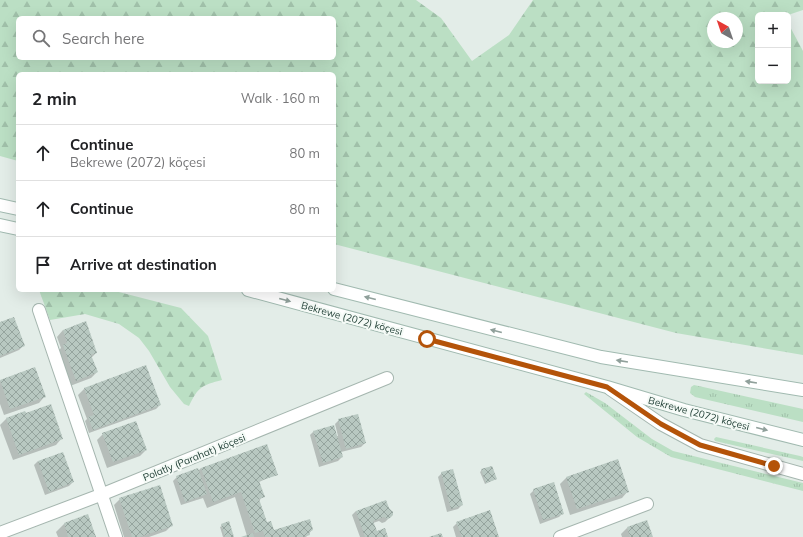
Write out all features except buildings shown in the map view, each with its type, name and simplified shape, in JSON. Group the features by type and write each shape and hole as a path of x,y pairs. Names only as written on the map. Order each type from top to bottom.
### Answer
{"main road":[{"path":"0,205 16,209"},
{"path":"0,225 16,229"},
{"path":"336,290 601,357 803,390"},
{"name":"Bekrewe (2072) köçesi","path":"255,292 607,387 684,410 803,440"},
{"path":"40,310 103,494 116,537"},
{"name":"Polatly (Parahat) köçesi","path":"0,533 103,494 387,378"},
{"path":"607,387 661,424 700,445 803,474"},
{"path":"560,537 647,504"}],"green space":[{"path":"0,0 416,0 441,18 472,61 509,35 533,0 803,0 803,10 791,14 791,12 755,12 755,84 791,84 791,29 803,51 803,355 676,333 336,245 336,72 16,72 16,160 0,156"},
{"path":"40,292 119,292 181,308 208,336 222,380 205,385 201,388 189,406 184,404 170,387 149,351 139,338 119,324 85,314 50,320"},
{"path":"694,385 803,409 803,422 695,397 690,393 691,387"},
{"path":"586,392 605,403 652,439 673,451 803,483 803,491 671,457 637,437 584,394"},
{"path":"716,437 800,456 803,457 803,461 715,441 714,439"}],"route":[{"path":"427,339 607,387 677,434 700,445 774,466"}]}
